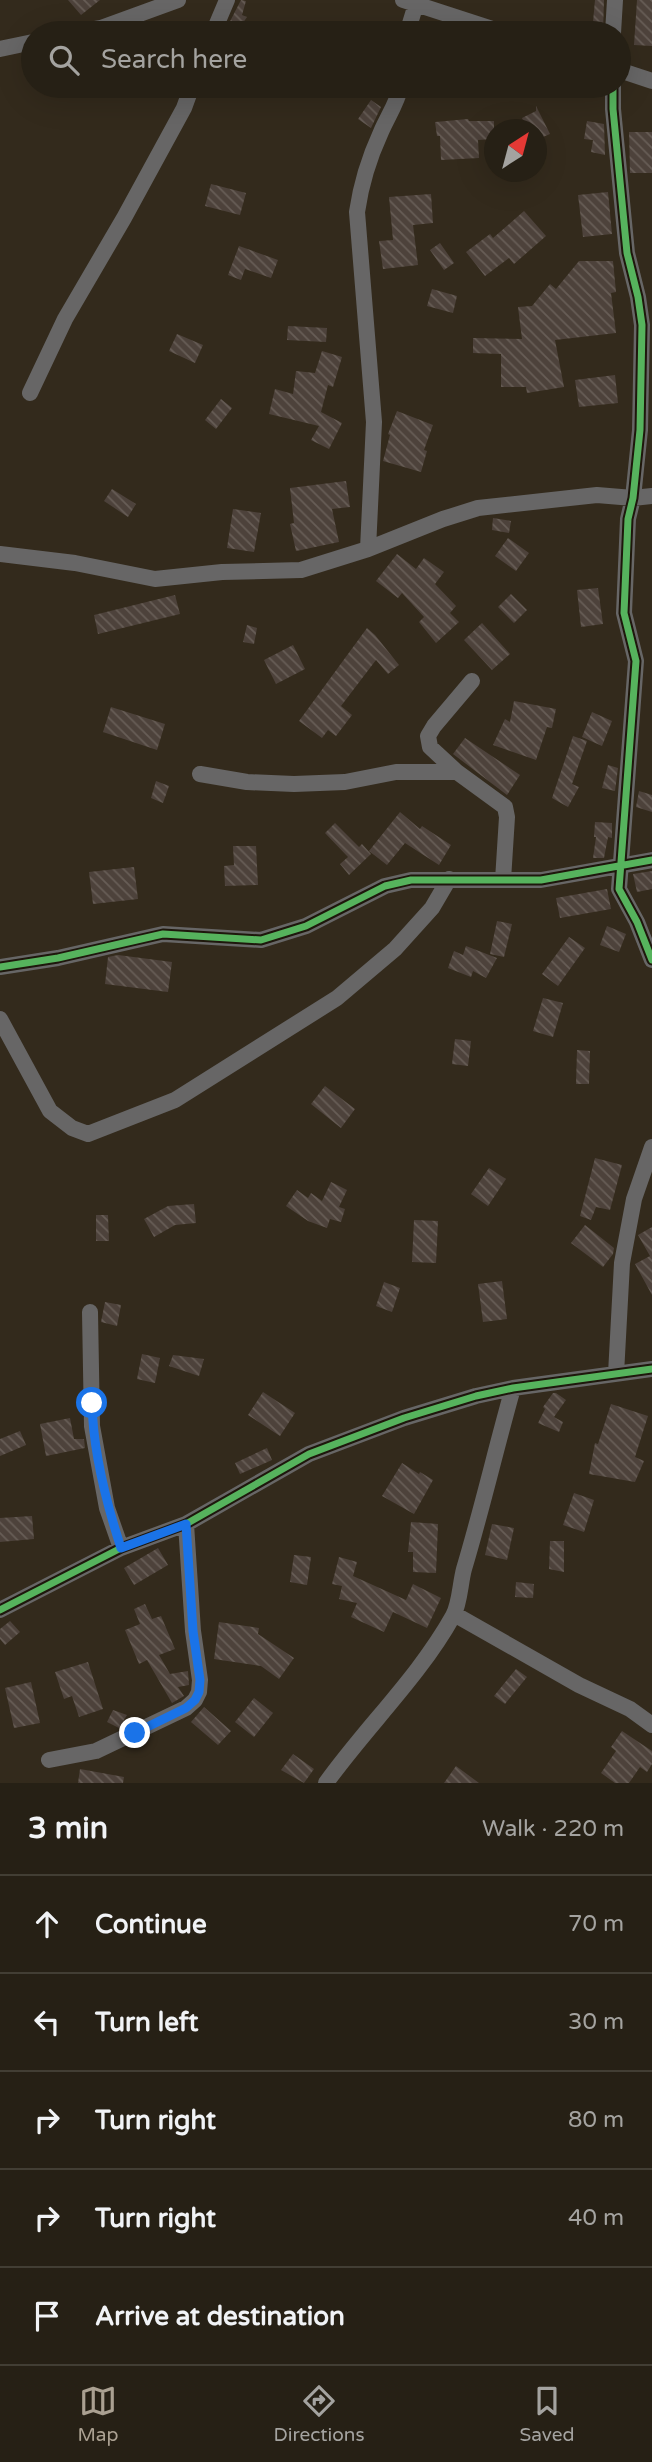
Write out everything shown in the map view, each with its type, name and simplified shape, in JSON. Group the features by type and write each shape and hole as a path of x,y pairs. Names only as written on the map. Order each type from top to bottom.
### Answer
{"street":[{"path":"120,21 178,0"},
{"path":"218,21 227,0"},
{"path":"614,21 615,0"},
{"path":"408,21 409,2 468,21"},
{"path":"0,49 21,45"},
{"path":"631,74 652,81"},
{"path":"30,393 65,319 124,218 187,98"},
{"path":"368,549 374,422 357,212 361,183 398,98"},
{"path":"612,98 625,241 642,325 640,430 633,498 628,519 624,613 636,661 619,889 652,960"},
{"path":"0,554 75,563 155,579 222,572 301,570 368,549 478,508 597,495 633,498 652,496"},
{"path":"472,681 428,736 430,747 457,772 505,807 507,817 503,880"},
{"path":"200,774 247,782 294,784 345,782 396,772 457,772"},
{"path":"0,967 58,958 163,934 261,940 306,926 385,886 411,880 541,880 652,860"},
{"path":"0,1018 50,1111 72,1128 88,1134 175,1100 337,998 395,949 432,908 449,879"},
{"path":"616,1374 622,1264 634,1199 652,1147"},
{"path":"90,1312 92,1426 107,1508 121,1548"},
{"path":"0,1610 121,1548 186,1524 309,1454 404,1418 476,1396 513,1388 652,1369"},
{"path":"326,1783 349,1750 405,1684 454,1614 513,1388"},
{"path":"50,1760 96,1751 116,1743 186,1708 195,1700 200,1680 193,1631 186,1524"},
{"path":"454,1614 579,1685 630,1709 652,1725"}],"building":[{"path":"68,0 100,0 81,15"},
{"path":"241,0 246,1 242,15 247,17 244,21 230,21"},
{"path":"595,0 604,0 603,21 593,21"},
{"path":"637,0 652,0 652,46 634,45"},
{"path":"371,100 381,107 371,128 358,119"},
{"path":"536,106 542,119 522,119 522,118 536,111"},
{"path":"468,119 484,121 484,140 478,140 479,158 441,160 440,136 437,136 435,122"},
{"path":"587,121 604,124 605,155 591,152 593,140 584,139"},
{"path":"629,132 652,132 652,173 630,173"},
{"path":"211,184 246,193 240,215 205,206"},
{"path":"608,192 612,234 583,237 578,195"},
{"path":"431,194 433,223 413,225 418,265 383,269 379,241 393,240 389,197"},
{"path":"524,211 546,236 514,264 509,258 485,276 466,252 490,234 493,238"},
{"path":"440,243 454,263 444,270 430,250"},
{"path":"239,246 278,260 271,278 245,269 241,280 228,275"},
{"path":"579,261 613,261 616,292 611,293 616,333 555,340 564,387 527,393 526,387 501,387 501,354 473,353 473,338 522,339 518,307 532,306 550,284 556,289"},
{"path":"432,289 457,296 453,313 427,306"},
{"path":"288,326 327,328 326,342 287,340"},
{"path":"177,334 203,345 195,363 169,351"},
{"path":"322,351 342,357 333,387 328,385 321,412 342,423 329,449 311,440 319,426 269,414 275,389 293,394 296,371 315,373"},
{"path":"615,375 618,403 579,407 575,380"},
{"path":"221,399 232,408 216,429 205,420"},
{"path":"397,411 433,425 424,450 427,451 421,472 383,461 390,435 388,434"},
{"path":"346,481 350,507 332,509 339,542 296,551 290,524 294,523 290,488"},
{"path":"112,489 136,504 128,517 104,501"},
{"path":"233,509 261,513 254,552 227,548"},
{"path":"493,518 511,521 509,533 492,530"},
{"path":"508,538 529,553 516,571 495,556"},
{"path":"397,554 416,569 424,558 444,572 435,584 456,606 450,613 459,622 436,643 419,622 424,617 402,593 398,598 376,581"},
{"path":"598,588 603,624 581,627 577,590"},
{"path":"511,594 527,610 514,623 498,607"},
{"path":"175,595 180,614 98,634 94,615"},
{"path":"482,623 510,654 492,670 464,640"},
{"path":"247,625 257,628 254,644 243,642"},
{"path":"367,628 399,665 388,674 376,660 341,706 352,715 336,736 328,730 322,738 299,721"},
{"path":"293,645 305,669 276,684 264,660"},
{"path":"514,701 556,709 552,728 547,727 536,760 493,745 505,719 510,722"},
{"path":"111,707 165,724 157,750 103,732"},
{"path":"592,712 612,721 602,746 582,737"},
{"path":"573,736 587,741 572,784 579,787 568,807 552,798"},
{"path":"465,738 520,775 507,795 453,754"},
{"path":"608,765 618,768 615,791 602,788"},
{"path":"156,781 169,786 163,803 151,798"},
{"path":"639,791 652,795 652,812 636,807"},
{"path":"400,812 420,829 422,826 451,845 439,865 405,843 387,865 369,851"},
{"path":"595,822 612,823 612,838 608,837 604,858 593,858"},
{"path":"335,823 359,847 362,844 371,854 349,875 340,864 348,857 325,833"},
{"path":"233,846 256,846 258,885 225,886 224,866 234,865"},
{"path":"134,867 138,899 93,904 89,872"},
{"path":"652,871 652,889 637,892 633,874"},
{"path":"607,889 611,909 560,918 556,898"},
{"path":"497,921 512,924 504,957 490,954"},
{"path":"607,926 626,934 619,952 600,945"},
{"path":"569,937 585,948 558,986 542,974"},
{"path":"466,946 497,958 486,978 473,971 471,977 448,968 454,951 463,955"},
{"path":"118,955 172,962 168,992 105,984 108,957"},
{"path":"543,998 563,1003 553,1037 533,1031"},
{"path":"455,1039 471,1041 468,1066 452,1064"},
{"path":"577,1050 590,1051 589,1084 576,1084"},
{"path":"325,1086 355,1109 341,1128 311,1104"},
{"path":"595,1158 622,1165 610,1210 596,1207 591,1220 580,1216"},
{"path":"489,1168 506,1179 488,1206 471,1194"},
{"path":"331,1182 347,1190 339,1207 345,1209 341,1222 330,1219 327,1228 308,1221 286,1206 297,1190 308,1198 311,1193 322,1201"},
{"path":"194,1204 196,1223 175,1225 154,1237 144,1219 168,1206"},
{"path":"96,1215 108,1215 109,1241 96,1241"},
{"path":"414,1220 438,1221 436,1263 412,1262"},
{"path":"585,1225 614,1248 613,1254 603,1267 571,1243"},
{"path":"652,1227 652,1295 635,1264 650,1256 638,1235"},
{"path":"502,1281 507,1319 483,1322 478,1284"},
{"path":"384,1282 400,1288 392,1312 376,1306"},
{"path":"105,1302 121,1305 117,1326 101,1322"},
{"path":"142,1354 160,1358 155,1383 137,1379"},
{"path":"173,1355 204,1359 199,1376 169,1366"},
{"path":"263,1392 295,1413 280,1436 248,1415"},
{"path":"553,1393 566,1400 554,1417 563,1422 559,1432 538,1423 545,1409 543,1407"},
{"path":"611,1404 648,1416 635,1457 644,1461 635,1482 589,1474 595,1443 598,1444"},
{"path":"70,1418 74,1439 84,1439 85,1448 46,1456 40,1424"},
{"path":"20,1431 26,1445 0,1456 0,1439"},
{"path":"267,1448 272,1460 240,1474 235,1463"},
{"path":"402,1463 433,1480 414,1514 382,1496"},
{"path":"574,1493 594,1500 584,1532 563,1525"},
{"path":"32,1516 34,1539 0,1542 0,1518"},
{"path":"411,1522 438,1524 436,1573 413,1572 413,1552 408,1552"},
{"path":"492,1524 514,1528 507,1560 485,1555"},
{"path":"550,1541 564,1541 564,1572 549,1569"},
{"path":"158,1548 168,1565 134,1585 124,1568"},
{"path":"294,1555 311,1557 307,1585 290,1582"},
{"path":"339,1557 357,1562 353,1576 406,1600 413,1584 441,1598 427,1628 393,1612 384,1632 351,1617 357,1603 339,1599 342,1586 332,1584"},
{"path":"516,1582 534,1584 533,1598 515,1597"},
{"path":"145,1604 152,1619 161,1616 175,1649 159,1655 170,1674 188,1671 189,1685 178,1687 184,1696 172,1703 147,1660 139,1664 125,1630 140,1624 134,1609"},
{"path":"10,1621 20,1632 5,1645 0,1639 0,1629"},
{"path":"219,1622 259,1628 258,1634 294,1658 279,1679 261,1666 214,1659"},
{"path":"88,1662 103,1709 79,1717 72,1696 64,1699 55,1672"},
{"path":"516,1669 527,1677 505,1704 494,1696"},
{"path":"31,1682 40,1723 14,1728 5,1688"},
{"path":"254,1698 273,1713 254,1737 235,1722"},
{"path":"204,1707 231,1731 218,1745 191,1722"},
{"path":"113,1710 127,1715 119,1728 107,1722"},
{"path":"622,1731 652,1751 652,1764 647,1772 640,1767 629,1783 615,1783 601,1773 616,1751 611,1747"},
{"path":"293,1754 314,1769 304,1783 281,1770"},
{"path":"456,1766 479,1783 444,1783"},
{"path":"80,1769 124,1777 123,1783 78,1783"}],"cycle path":[{"path":"613,98 627,253 642,325 640,430 633,498 628,519 624,613 636,661 619,889 637,922 652,960"},
{"path":"0,967 58,958 163,934 261,940 306,926 385,886 411,880 541,880 652,860"},
{"path":"0,1610 121,1548 186,1524 309,1454 404,1418 476,1396 513,1388 652,1369"}],"route":[{"path":"92,1403 92,1426 107,1508 121,1548 186,1524 199,1692 186,1708 135,1733"}]}
